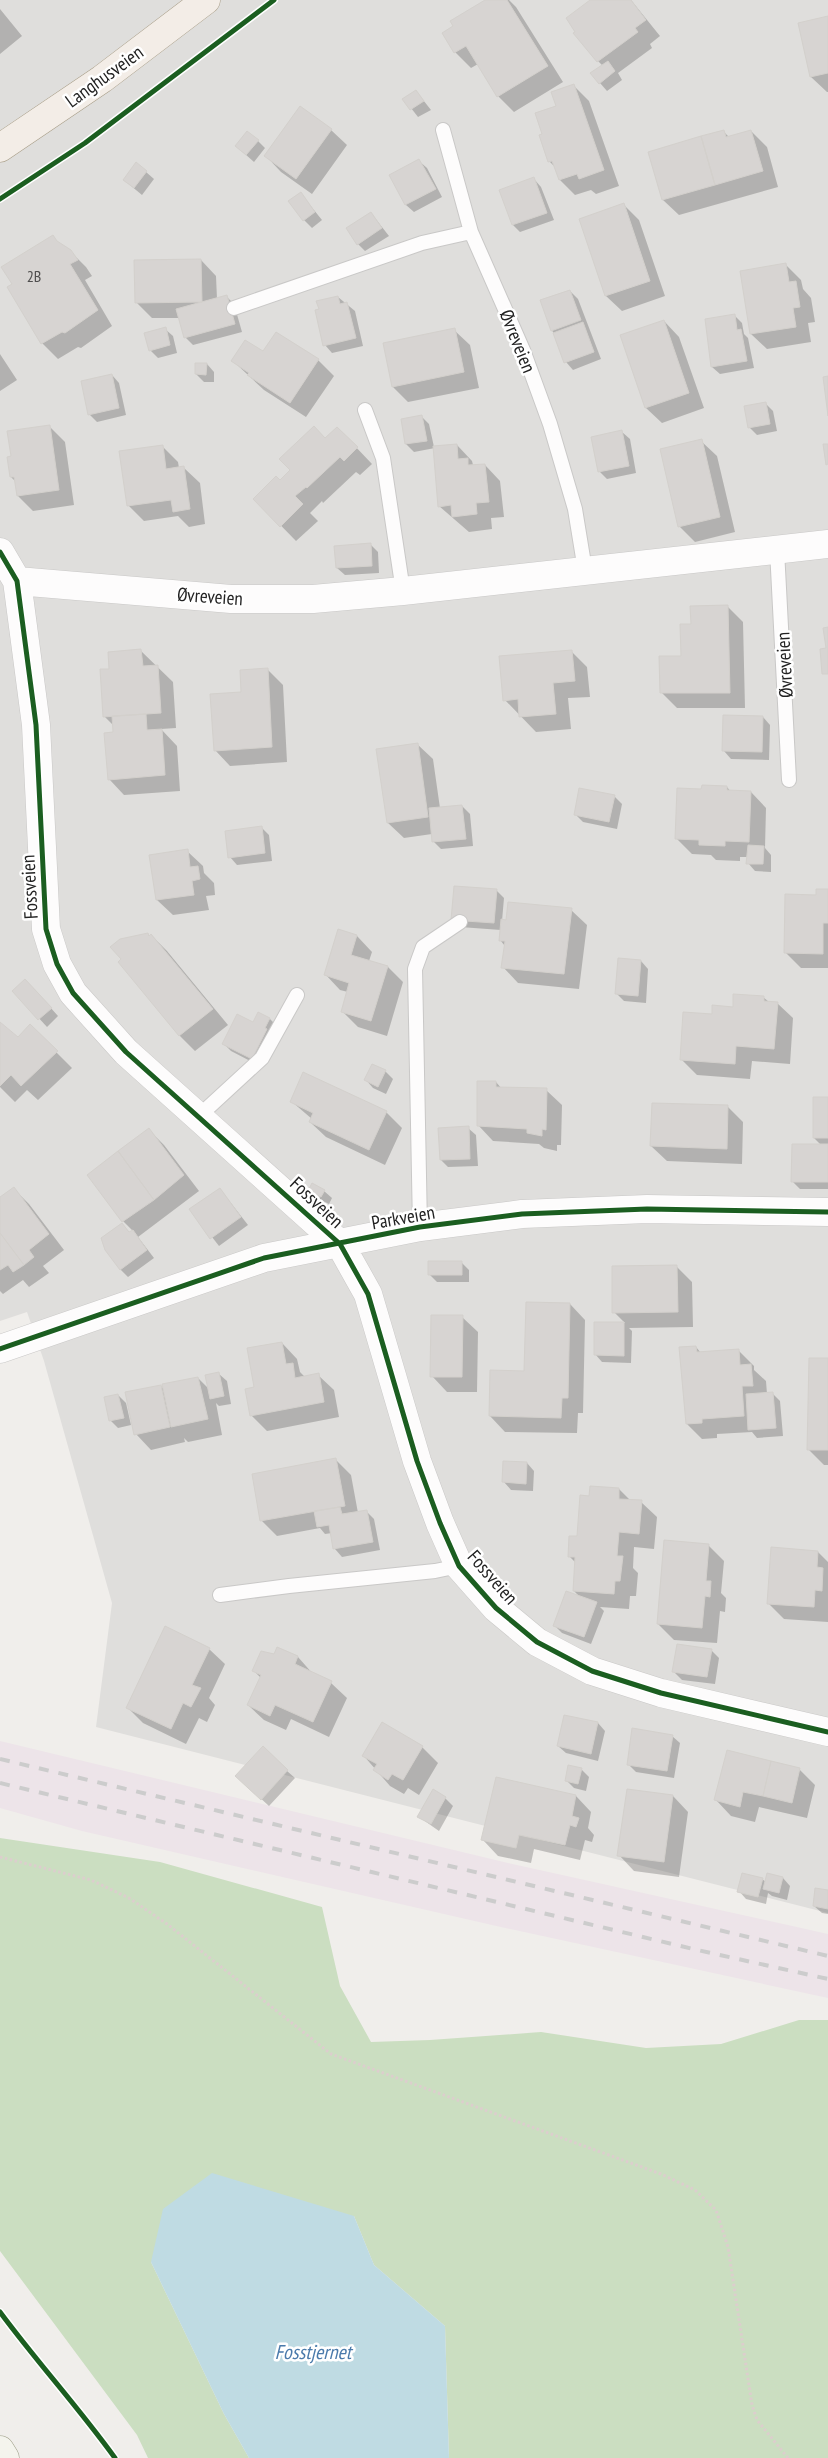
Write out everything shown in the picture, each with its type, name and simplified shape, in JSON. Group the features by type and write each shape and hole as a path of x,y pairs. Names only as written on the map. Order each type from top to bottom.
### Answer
{"main road":[{"name":"Langhusveien","path":"0,148 102,79 206,0"},
{"path":"0,2450 5,2458"}],"street":[{"name":"Øvreveien","path":"17,581 231,599 313,598 403,591 828,544"},
{"name":"Fossveien","path":"0,552 17,581 36,725 46,929 57,964 73,993 126,1052 340,1244 368,1294 417,1461 440,1523 459,1566 496,1608 537,1642 592,1671 661,1693 828,1732"},
{"name":"Parkveien","path":"0,1348 264,1258 420,1227 522,1214 647,1209 828,1212"}],"lane":[{"name":"Øvreveien","path":"443,130 471,232 523,350 550,424 575,509 585,570"},
{"path":"234,308 422,243 471,232"},
{"path":"365,410 383,458 403,591"},
{"name":"Øvreveien","path":"777,550 788,780"},
{"path":"420,1227 415,969 423,947 460,922"},
{"path":"199,1116 262,1058 297,995"},
{"path":"220,1595 435,1571 459,1566"}],"path":[{"path":"0,1857 91,1880 129,1898 167,1924 331,2054 661,2174 696,2190 716,2210 728,2247 752,2405 757,2420 788,2458"}],"shaded area":[{"path":"0,0 828,0 828,1913 96,1727 112,1603 44,1361 27,1312 0,1321"},
{"path":"0,1741 508,1863 828,1934 828,1998 492,1925 82,1831 0,1808"}],"green space":[{"path":"0,1838 160,1862 322,1907 340,1986 371,2042 541,2032 646,2048 721,2044 799,2020 828,2020 828,2458 449,2458 445,2326 374,2265 354,2216 151,2262 224,2414 249,2458 148,2458 137,2435 0,2251"}],"water":[{"name":"Fosstjernet","path":"212,2173 354,2216 374,2265 445,2326 449,2458 249,2458 224,2414 151,2262 163,2209"}],"building":[{"path":"485,0 507,0 548,66 497,97 466,46 454,53 442,33 453,26 450,21"},
{"path":"590,0 631,0 646,20 635,28 638,32 597,62 573,33 575,32 566,18"},
{"path":"828,16 828,73 810,77 798,23"},
{"path":"608,61 615,71 599,84 590,73"},
{"path":"574,84 604,170 579,179 577,174 559,180 552,161 548,162 539,135 542,134 535,113 556,106 551,92"},
{"path":"416,90 424,101 410,110 402,99"},
{"path":"300,106 332,129 296,179 264,156"},
{"path":"724,130 726,137 751,130 763,171 715,185 701,136"},
{"path":"247,131 259,140 246,155 235,146"},
{"path":"701,136 715,185 662,200 648,152"},
{"path":"419,159 436,189 405,205 389,175"},
{"path":"136,162 147,171 134,188 123,180"},
{"path":"534,177 547,213 512,225 499,190"},
{"path":"301,192 315,212 303,221 288,201"},
{"path":"624,203 650,281 605,296 579,219"},
{"path":"371,212 382,228 357,245 346,228"},
{"path":"53,235 57,241 71,250 78,260 70,264 98,310 65,333 62,332 41,344 7,287 12,284 1,267"},
{"path":"201,259 202,302 135,303 134,260"},
{"path":"786,263 789,282 796,281 800,307 793,308 796,327 750,334 740,271"},
{"path":"570,290 581,320 551,331 540,300"},
{"path":"227,295 235,324 184,338 176,309"},
{"path":"338,296 340,304 347,302 356,338 323,346 315,310 319,309 316,301"},
{"path":"735,314 737,330 741,329 747,361 711,367 705,319"},
{"path":"664,320 689,393 645,408 620,335"},
{"path":"583,322 594,352 564,363 553,333"},
{"path":"166,327 170,345 149,351 144,333"},
{"path":"455,328 464,372 392,387 383,343"},
{"path":"276,332 319,359 290,403 247,375 249,373 231,361 245,340 263,351"},
{"path":"195,363 207,363 206,375 195,374"},
{"path":"112,374 119,408 88,415 81,381"},
{"path":"828,376 828,416 823,377"},
{"path":"766,402 770,424 748,428 744,406"},
{"path":"422,415 427,441 405,444 401,419"},
{"path":"50,425 59,490 17,496 14,477 10,477 7,457 11,456 7,431"},
{"path":"314,426 325,438 337,427 358,447 344,461 340,457 307,488 295,496 303,504 280,527 253,499 276,476 280,480 290,470 279,459"},
{"path":"622,430 629,466 598,472 591,437"},
{"path":"702,439 720,517 678,527 660,449"},
{"path":"457,444 458,459 468,458 468,465 485,464 489,502 476,503 477,514 452,517 451,505 438,507 433,446"},
{"path":"823,444 828,444 828,464 826,465"},
{"path":"163,445 166,469 184,466 190,509 173,512 171,500 127,506 119,451"},
{"path":"371,543 372,566 336,568 334,546"},
{"path":"728,605 730,693 660,693 659,656 681,656 680,624 691,624 690,606"},
{"path":"828,627 828,674 822,674 820,649 826,648 823,628"},
{"path":"141,649 143,666 158,665 161,713 103,717 100,669 109,669 108,652"},
{"path":"572,650 575,681 553,683 556,714 519,717 518,699 503,701 499,656"},
{"path":"268,668 272,747 214,751 210,694 241,692 240,670"},
{"path":"146,714 147,730 162,729 165,775 108,780 104,733 113,732 112,716"},
{"path":"723,715 763,716 762,752 722,751"},
{"path":"418,743 428,817 387,823 376,749"},
{"path":"702,785 727,786 727,790 751,791 749,842 725,841 725,846 699,845 699,840 675,839 677,788 701,789"},
{"path":"579,788 615,795 609,822 574,815"},
{"path":"462,805 466,839 432,842 429,808"},
{"path":"262,826 265,853 228,858 225,831"},
{"path":"748,845 764,846 763,864 746,864"},
{"path":"188,849 190,867 198,866 200,879 192,881 194,895 156,900 149,855"},
{"path":"454,886 497,889 494,923 451,920"},
{"path":"816,889 828,889 828,923 823,923 823,954 784,953 785,894 816,895"},
{"path":"508,902 572,908 564,974 501,968 505,941 499,941 501,919 506,920"},
{"path":"338,929 357,935 351,955 388,966 371,1021 341,1012 349,983 324,975"},
{"path":"148,933 149,936 151,934 213,1009 179,1036 118,962 121,959 110,947 120,939"},
{"path":"618,958 641,960 638,996 615,994"},
{"path":"25,979 52,1008 38,1020 12,991"},
{"path":"733,994 764,996 764,1001 778,1002 774,1049 736,1046 735,1064 680,1060 683,1012 712,1014 712,1005 733,1007"},
{"path":"258,1012 270,1018 265,1028 267,1029 252,1059 222,1044 237,1014 253,1022"},
{"path":"0,1022 18,1037 30,1024 58,1051 21,1086 11,1075 0,1086"},
{"path":"372,1064 386,1070 378,1087 364,1080"},
{"path":"303,1072 387,1111 369,1150 309,1122 313,1113 290,1102"},
{"path":"477,1081 496,1081 496,1087 547,1088 546,1130 542,1129 542,1136 527,1133 527,1129 477,1126"},
{"path":"813,1097 828,1097 828,1138 813,1138"},
{"path":"652,1103 728,1105 727,1149 650,1146"},
{"path":"469,1126 470,1159 440,1160 438,1128"},
{"path":"149,1128 184,1175 154,1200 118,1151"},
{"path":"792,1144 828,1144 828,1182 791,1182"},
{"path":"118,1151 154,1200 122,1222 87,1175"},
{"path":"312,1183 325,1190 321,1197 308,1191"},
{"path":"14,1187 49,1234 29,1250 34,1257 24,1265 0,1233 0,1197"},
{"path":"220,1188 241,1217 210,1239 189,1209"},
{"path":"122,1223 129,1232 133,1230 147,1250 120,1270 105,1250 101,1238"},
{"path":"0,1233 24,1265 13,1272 8,1265 0,1270"},
{"path":"428,1261 462,1261 462,1275 428,1275"},
{"path":"677,1265 678,1312 612,1313 612,1266"},
{"path":"526,1302 570,1303 568,1398 562,1398 561,1418 489,1416 490,1370 524,1371"},
{"path":"431,1315 463,1315 462,1377 430,1377"},
{"path":"594,1322 624,1322 624,1356 594,1355"},
{"path":"282,1342 286,1364 293,1363 295,1378 319,1373 324,1402 250,1416 245,1389 254,1387 247,1348"},
{"path":"696,1346 697,1352 739,1349 740,1365 751,1364 753,1386 742,1386 744,1416 702,1419 702,1423 686,1424 679,1347"},
{"path":"809,1358 828,1358 828,1450 807,1450"},
{"path":"219,1372 224,1396 210,1399 205,1375"},
{"path":"198,1377 208,1419 171,1427 162,1384"},
{"path":"161,1385 170,1427 134,1435 125,1392"},
{"path":"773,1392 776,1428 748,1430 746,1394"},
{"path":"118,1394 124,1418 109,1421 104,1397"},
{"path":"336,1458 345,1506 260,1521 252,1474"},
{"path":"503,1461 527,1462 526,1484 502,1482"},
{"path":"590,1486 619,1488 619,1499 642,1500 639,1534 619,1532 617,1556 623,1556 620,1581 615,1581 614,1594 573,1591 575,1557 568,1557 569,1536 577,1536 580,1495 589,1496"},
{"path":"340,1507 342,1514 367,1510 373,1542 333,1549 329,1525 317,1527 314,1511"},
{"path":"664,1540 709,1544 706,1581 711,1581 710,1597 705,1596 702,1628 657,1624"},
{"path":"771,1547 818,1551 817,1567 823,1568 822,1591 815,1590 814,1607 767,1604"},
{"path":"566,1591 597,1602 584,1637 553,1626"},
{"path":"165,1626 210,1648 192,1685 201,1688 191,1707 183,1703 171,1729 126,1708"},
{"path":"677,1644 712,1649 707,1677 672,1672"},
{"path":"277,1647 298,1656 295,1664 332,1681 313,1722 275,1705 270,1716 247,1705 261,1675 252,1671 261,1651 274,1654"},
{"path":"564,1715 598,1722 591,1754 557,1746"},
{"path":"382,1722 423,1746 403,1780 392,1774 388,1780 373,1770 377,1764 362,1756"},
{"path":"632,1728 673,1735 667,1771 627,1765"},
{"path":"263,1746 288,1770 261,1800 235,1776"},
{"path":"727,1750 771,1761 763,1796 743,1792 740,1807 714,1800"},
{"path":"771,1761 800,1768 792,1803 763,1796"},
{"path":"568,1765 582,1768 578,1784 565,1781"},
{"path":"496,1777 576,1795 572,1816 579,1818 576,1827 570,1825 565,1845 519,1835 516,1848 481,1840"},
{"path":"433,1789 446,1797 431,1824 417,1817"},
{"path":"627,1789 673,1795 664,1862 617,1856"},
{"path":"742,1873 763,1878 758,1897 737,1892"},
{"path":"767,1873 783,1877 779,1893 763,1889"},
{"path":"815,1888 828,1890 828,1909 813,1906"}],"railway":[{"path":"0,1759 828,1956"},
{"path":"0,1783 693,1949 828,1979"}],"cycle path":[{"path":"0,199 85,143 274,0"},
{"path":"0,552 17,581 36,725 46,929 57,964 73,993 126,1052 340,1244 368,1294 417,1461 440,1523 459,1566 496,1608 537,1642 592,1671 661,1693 828,1732"},
{"path":"0,1349 264,1258 420,1227 522,1214 647,1209 828,1212"},
{"path":"0,2312 115,2458"}]}
